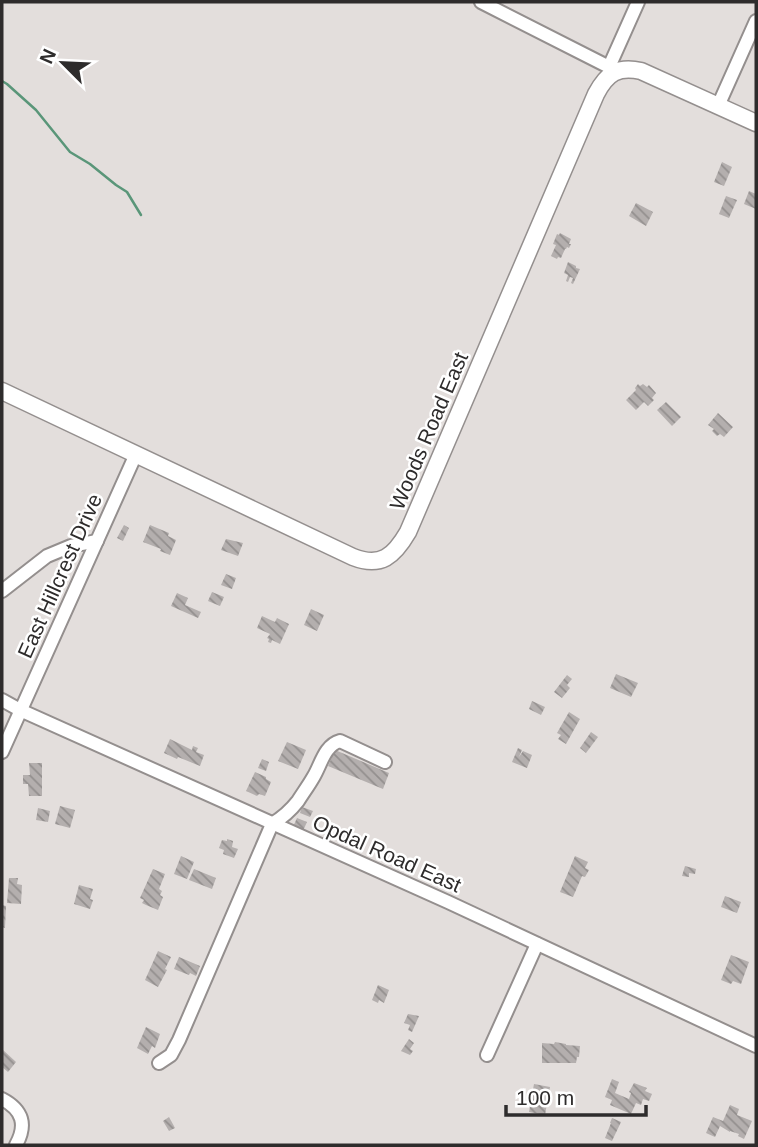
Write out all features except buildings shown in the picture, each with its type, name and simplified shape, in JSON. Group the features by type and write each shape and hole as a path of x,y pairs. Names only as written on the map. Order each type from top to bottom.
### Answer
{"main road":[{"path":"613,69 641,71 756,123"},
{"name":"Woods Road East","path":"2,391 353,557 370,562 388,557 408,532 596,94 613,69"}],"street":[{"path":"481,2 613,69 638,2"},
{"path":"718,106 756,21"},
{"name":"East Hillcrest Drive","path":"2,752 136,454"},
{"path":"2,591 47,556 71,546 97,541"},
{"name":"Opdal Road East","path":"2,700 756,1046"},
{"path":"159,1063 171,1055 179,1040 272,824 296,803 333,743 340,741 385,762"},
{"path":"487,1055 537,944"},
{"path":"2,1099 9,1102 21,1115 23,1132 16,1145"}],"waterway":[{"path":"2,81 36,110 70,152 127,192 141,215"}]}
